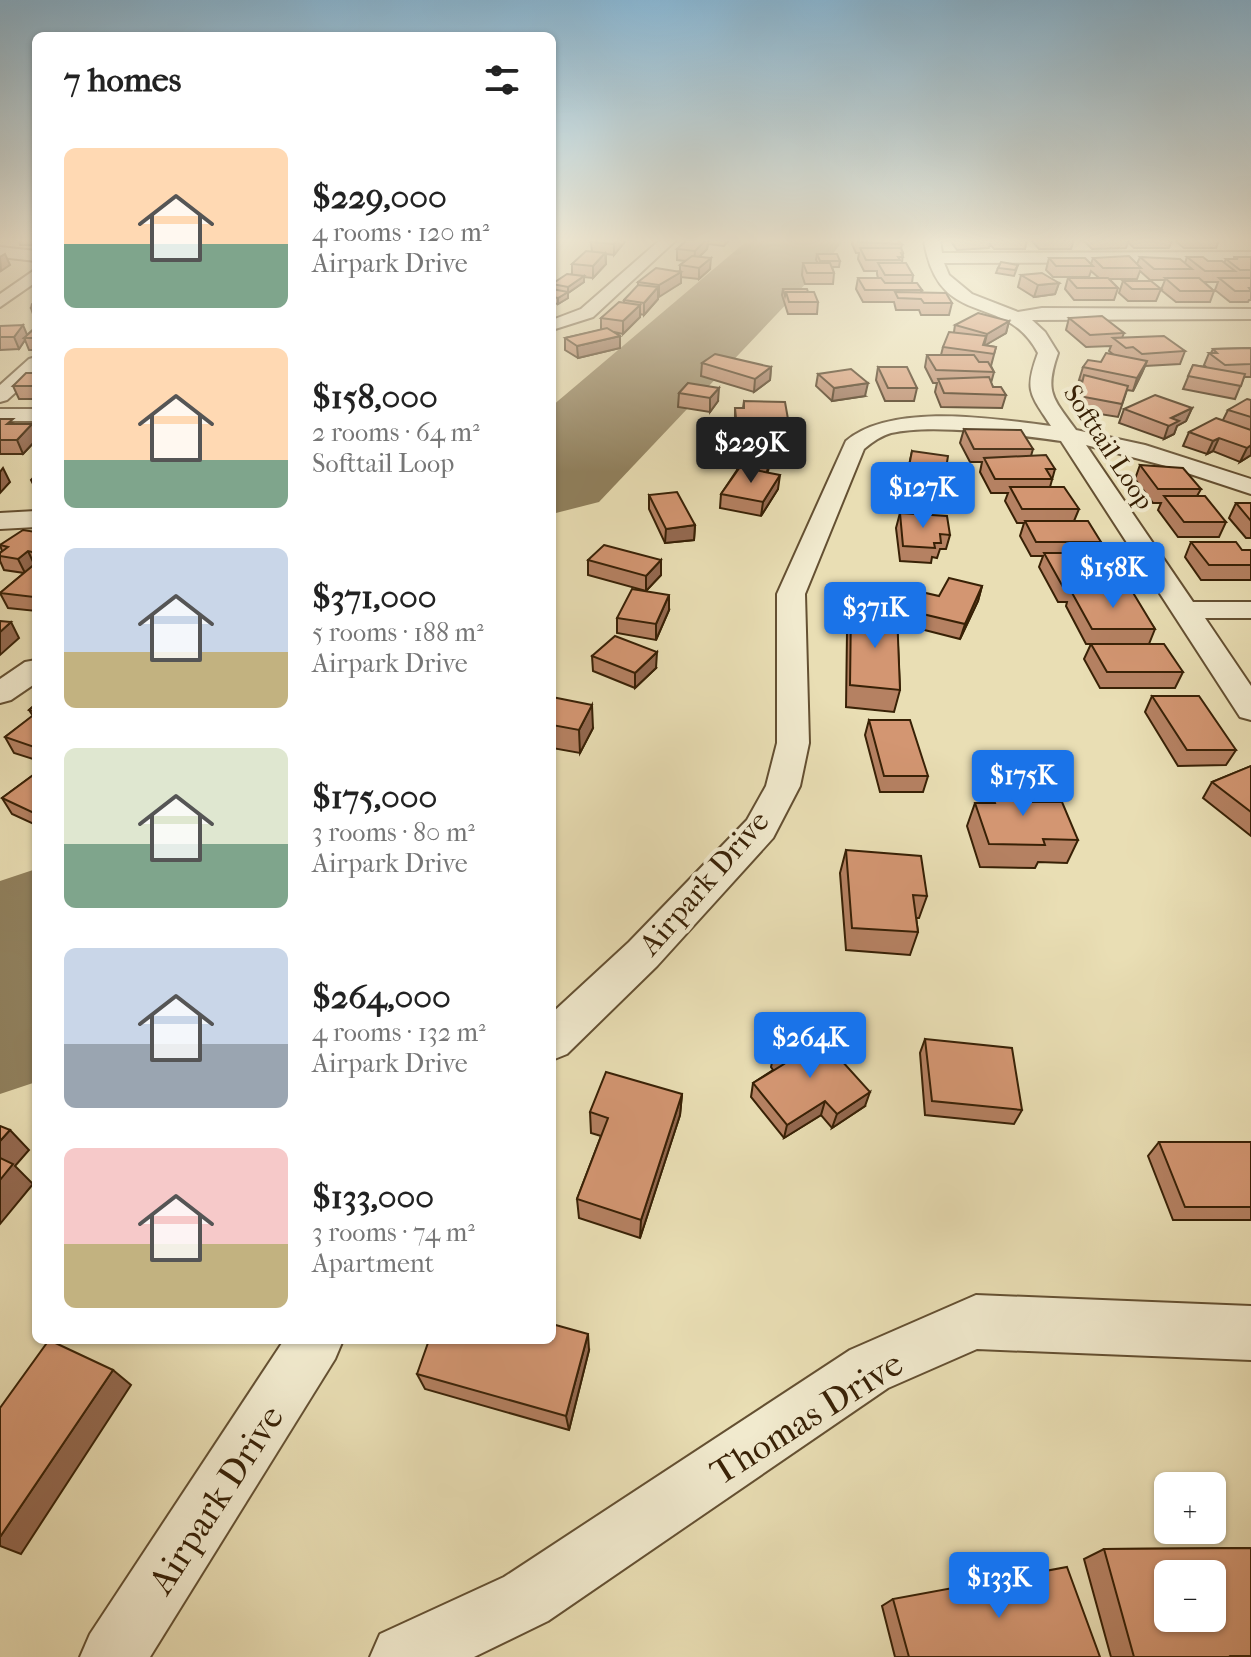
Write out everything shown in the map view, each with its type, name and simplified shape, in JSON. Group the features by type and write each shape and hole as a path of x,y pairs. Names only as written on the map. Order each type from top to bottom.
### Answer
{"street":[{"path":"556,324 575,317"},
{"name":"Softtail Loop","path":"1019,317 1044,341 1048,353 1041,372 1040,393 1063,432 1251,710"},
{"path":"0,396 32,367"},
{"path":"0,415 32,415"},
{"name":"Airpark Drive","path":"556,1037 643,954 760,829 783,786 793,743 791,594 854,446 866,433 884,427 908,425 973,425 1063,432 1154,453 1251,487"},
{"path":"0,521 32,519"},
{"path":"1185,610 1251,610"},
{"path":"0,693 32,672"},
{"name":"Thomas Drive","path":"403,1657 526,1599 869,1369 976,1322 1251,1333"},
{"name":"Airpark Drive","path":"127,1654 314,1344"}],"building":[{"path":"602,317 627,317 623,321"},
{"path":"970,317 1009,321 987,334 955,325"},
{"path":"1104,317 1124,333 1090,335 1069,318"},
{"path":"23,325 14,337 0,337 0,326"},
{"path":"607,328 620,336 577,346 565,338"},
{"path":"949,332 986,336 983,345 996,347 994,354 943,347"},
{"path":"1164,336 1185,351 1142,354 1133,347 1126,348 1113,338"},
{"path":"1251,348 1251,364 1225,365 1209,353 1217,353 1213,349"},
{"path":"1106,353 1147,361 1137,378 1083,367 1088,360 1101,362"},
{"path":"715,354 771,367 755,379 702,363"},
{"path":"927,355 974,355 979,362 988,362 994,372 936,370"},
{"path":"1193,365 1245,374 1241,386 1188,376"},
{"path":"878,367 907,367 917,388 888,388"},
{"path":"851,369 868,383 834,388 818,374"},
{"path":"26,373 32,373 32,386 13,386"},
{"path":"1084,375 1128,386 1122,404 1079,396"},
{"path":"989,377 993,387 1001,387 1006,395 944,393 938,379"},
{"path":"688,383 719,388 710,398 679,393"},
{"path":"1155,395 1192,408 1171,418 1179,421 1169,426 1124,409"},
{"path":"1247,399 1251,400 1251,417 1228,410"},
{"path":"744,401 785,402 788,419 736,418 735,408 744,408"},
{"path":"1216,418 1251,430 1251,445 1247,448 1219,438 1213,441 1189,432"},
{"path":"0,419 13,419 7,424 32,424 17,440 0,440"},
{"path":"748,429 778,432 769,460 738,457"},
{"path":"964,429 1021,430 1033,449 974,449"},
{"path":"912,451 948,456 944,481 907,476"},
{"path":"1046,455 1055,469 1046,469 1052,479 995,479 984,458"},
{"path":"1140,465 1183,468 1201,489 1158,489"},
{"path":"740,467 780,475 763,502 721,494"},
{"path":"1010,487 1064,487 1079,509 1022,509"},
{"path":"677,492 695,525 666,529 649,495"},
{"path":"1164,496 1205,496 1226,522 1184,522"},
{"path":"1236,503 1251,503 1251,521"},
{"path":"900,513 947,516 950,535 940,534 941,543 934,543 935,548 903,546"},
{"path":"1025,521 1088,521 1101,542 1036,542"},
{"path":"23,530 32,531 32,552 28,551 18,559 0,556 8,547 0,545"},
{"path":"1191,542 1236,542 1242,550 1251,550 1251,565 1209,565"},
{"path":"604,545 661,560 646,576 588,560"},
{"path":"1044,553 1088,553 1099,571 1119,571 1129,588 1063,587"},
{"path":"32,566 32,597 0,593"},
{"path":"949,578 982,586 965,624 893,607 904,588 939,596"},
{"path":"632,589 669,595 656,624 617,618"},
{"path":"1071,591 1132,591 1155,629 1092,629"},
{"path":"851,609 897,613 900,690 850,685"},
{"path":"0,621 11,622 0,632"},
{"path":"615,636 657,652 635,673 592,656"},
{"path":"1091,644 1164,644 1183,672 1107,672"},
{"path":"1152,696 1199,696 1236,750 1187,750"},
{"path":"556,698 592,705 579,730 556,726"},
{"path":"32,716 32,746 5,737"},
{"path":"869,720 910,720 928,776 884,776"},
{"path":"1251,766 1251,812 1212,782"},
{"path":"32,776 32,812 2,798"},
{"path":"988,783 1022,783 1029,802 1062,802 1078,840 1043,839 1045,845 989,844 975,803 995,803"},
{"path":"846,850 921,856 927,896 913,895 918,932 852,928"},
{"path":"813,1029 870,1092 837,1114 825,1101 787,1125 753,1083 784,1064 774,1053"},
{"path":"925,1039 1012,1048 1022,1110 932,1101"},
{"path":"606,1072 682,1094 641,1220 577,1199 608,1118 590,1112"},
{"path":"0,1126 10,1130 0,1141"},
{"path":"1159,1142 1251,1142 1251,1207 1185,1207"},
{"path":"0,1158 13,1164 0,1180"},
{"path":"556,1325 588,1334 566,1416 417,1374 428,1344 556,1344"},
{"path":"46,1344 58,1344 113,1370 0,1537 0,1408"},
{"path":"1251,1548 1251,1656 1134,1657 1104,1549"},
{"path":"1067,1567 1100,1657 909,1657 893,1599"}],"runway":[{"path":"556,470 718,317"},
{"path":"0,996 32,966"}]}
